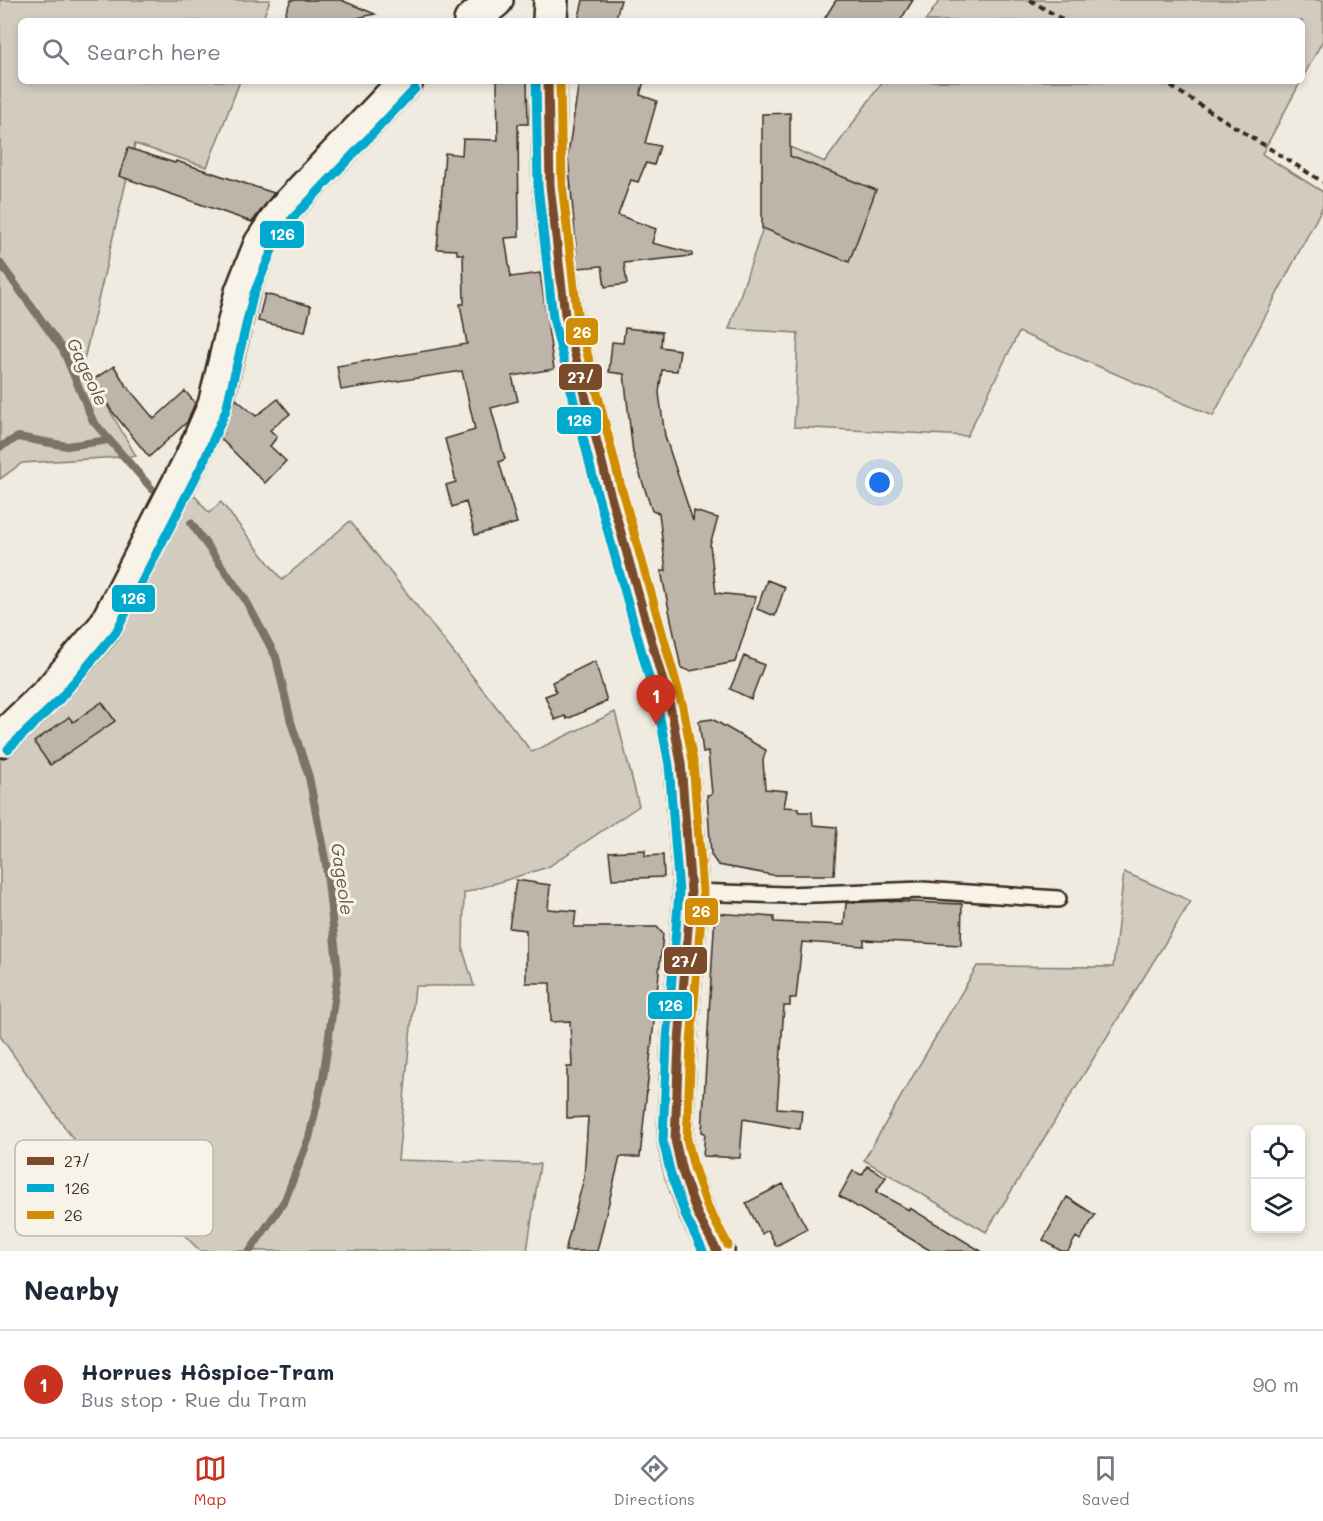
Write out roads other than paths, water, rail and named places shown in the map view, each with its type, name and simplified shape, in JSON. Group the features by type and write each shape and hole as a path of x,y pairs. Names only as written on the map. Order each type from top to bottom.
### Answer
{"street":[{"path":"475,18 496,0"},
{"path":"0,740 50,692 105,627 192,458 215,405 242,292 261,244 283,211 403,84"},
{"path":"548,84 550,185 565,315 609,490 671,710 681,763 691,892 677,1074 675,1140 690,1192 717,1251"}],"lane":[{"path":"691,892 787,895 922,890 1058,899"}],"waterway":[{"name":"Gageole","path":"0,263 63,350 93,421 152,489"},
{"path":"0,447 18,437 67,446 109,440"},
{"name":"Gageole","path":"191,523 245,599 276,657 291,722 309,777 326,864 338,972 323,1078 309,1138 285,1200 250,1251"}],"place":[{"name":"Horrues Hôspice-Tram","path":"656,725"}]}
